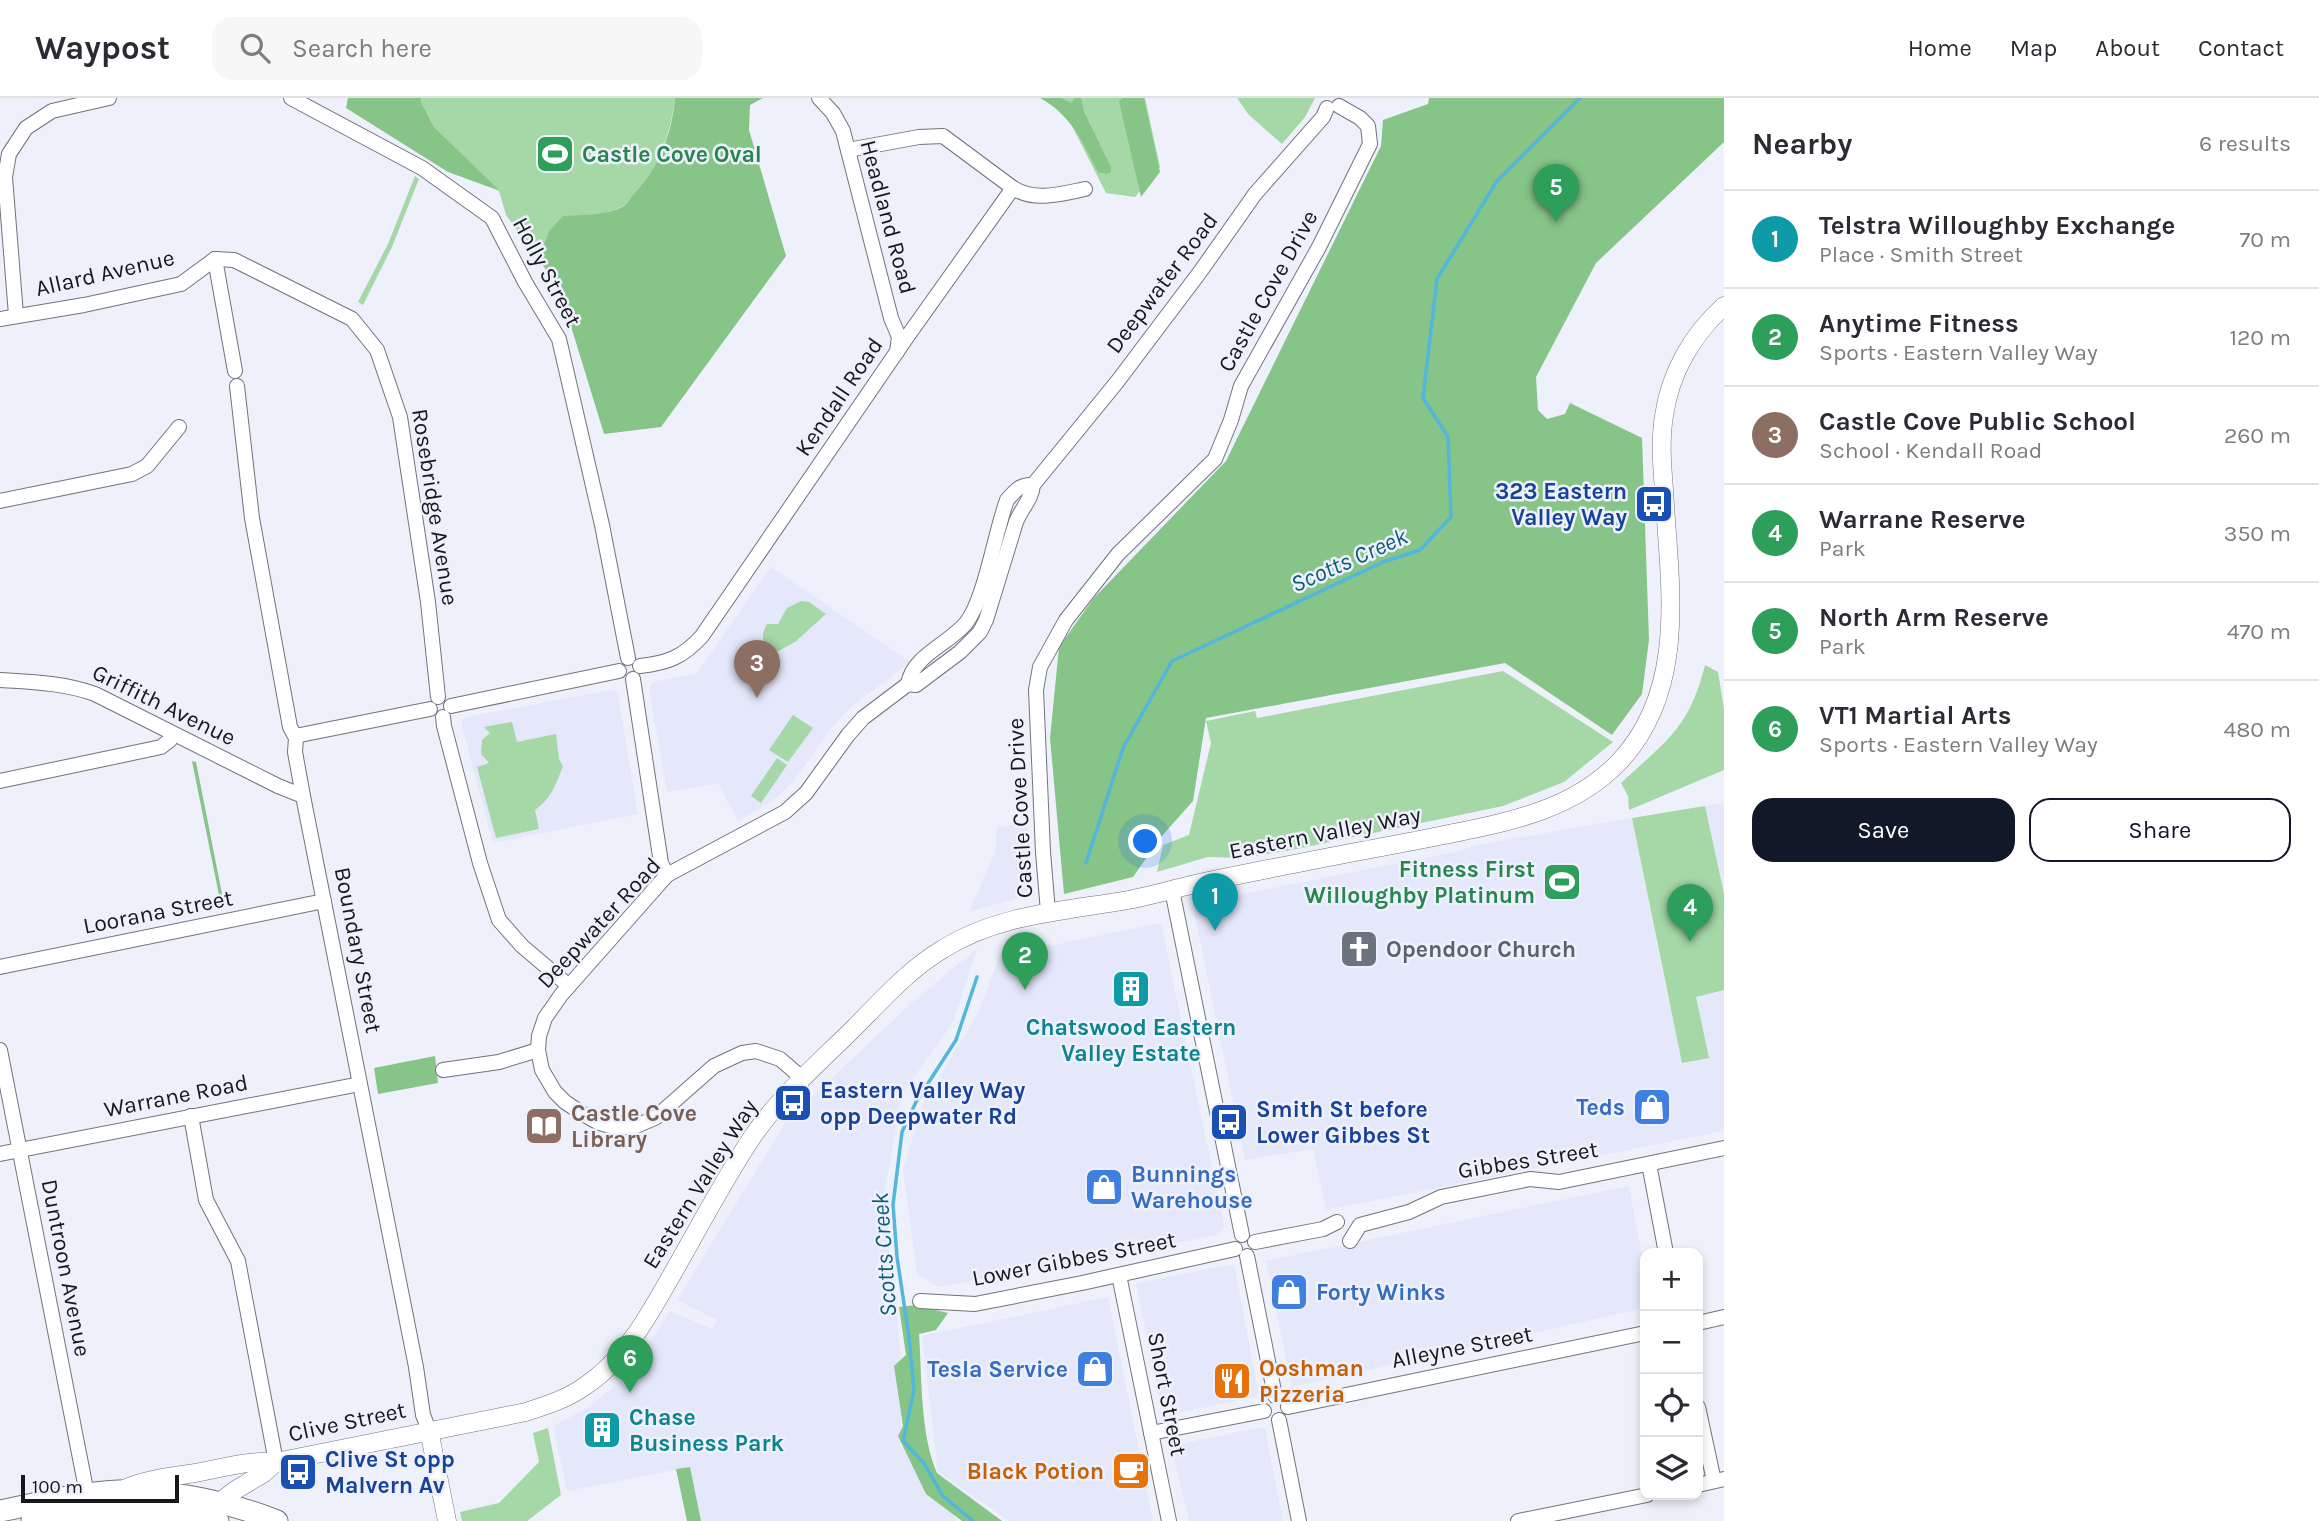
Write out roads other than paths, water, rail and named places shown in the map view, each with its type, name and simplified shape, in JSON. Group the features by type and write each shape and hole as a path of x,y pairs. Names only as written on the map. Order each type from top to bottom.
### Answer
{"highway":[{"path":"113,1508 161,1493 220,1511 277,1521"},
{"path":"0,1511 113,1508 195,1516 220,1511"},
{"path":"32,1521 86,1509"}],"main road":[{"name":"Eastern Valley Way","path":"429,1430 526,1412 549,1405 584,1387 602,1373 626,1347 650,1312 749,1142 773,1109 920,965 944,948 971,934 1008,921 1048,912 1137,899 1298,863 1512,821 1572,797 1603,777 1630,749 1652,714 1666,670 1671,624 1661,436 1668,393 1686,352 1699,332 1724,306"},
{"name":"Clive Street","path":"113,1508 138,1482 259,1460 276,1462 429,1430"},
{"name":"Boundary Street","path":"429,1430 447,1521"},
{"name":"Clive Street","path":"220,1511 234,1491 264,1473 276,1462"}],"street":[{"path":"16,315 5,177 9,154 26,128 52,111 109,98"},
{"name":"Holly Street","path":"291,98 422,168 492,218 525,282 559,339 629,665"},
{"name":"Headland Road","path":"819,98 838,122 848,150 891,318 899,337 897,353"},
{"name":"Deepwater Road","path":"538,1050 545,1018 569,986 667,875 785,811 806,793 863,718 908,684 916,685 960,652 979,632 992,605 1016,522 1032,493 1032,485 1125,371 1255,194 1333,103"},
{"name":"Castle Cove Drive","path":"1048,912 1036,690 1040,667 1066,620 1118,554 1215,459 1241,386 1319,247 1370,144 1368,126 1360,118 1333,103"},
{"path":"848,150 919,137 943,136 1022,194 1057,195 1085,189"},
{"name":"Kendall Road","path":"296,738 358,722 441,707 629,665 654,664 677,657 690,649 702,636 1013,188"},
{"name":"Allard Avenue","path":"0,319 84,305 181,284 215,259"},
{"name":"Boundary Street","path":"215,259 236,379 253,518 290,726 296,738 295,751 303,796 423,1415 429,1430"},
{"name":"Rosebridge Avenue","path":"215,259 234,260 352,319 377,350 400,417 441,707 480,863 499,920 522,946 569,986"},
{"path":"0,501 132,474 147,466 179,427"},
{"path":"629,665 638,676 633,679 661,863 667,875"},
{"name":"Griffith Avenue","path":"0,680 77,687 303,796"},
{"path":"0,781 161,747 173,734"},
{"path":"1172,890 1253,1252 1241,1252 1275,1396"},
{"name":"Loorana Street","path":"0,967 324,901"},
{"name":"Duntroon Avenue","path":"0,1050 86,1509"},
{"path":"443,1070 499,1062 538,1050 547,1082 565,1102 599,1123 618,1128 636,1126 655,1118 714,1066 742,1053 756,1051 780,1059 802,1078"},
{"name":"Warrane Road","path":"0,1154 360,1084"},
{"path":"191,1116 206,1200 238,1261 276,1462"},
{"name":"Gibbes Street","path":"1350,1241 1360,1226 1409,1212 1441,1197 1530,1179 1559,1182 1724,1148"},
{"path":"1648,1164 1665,1248"},
{"path":"1249,1239 1323,1228 1336,1222"},
{"name":"Lower Gibbes Street","path":"920,1300 975,1304 1241,1252"},
{"name":"Short Street","path":"1119,1275 1169,1521"},
{"path":"1703,1322 1724,1317"},
{"name":"Alleyne Street","path":"1288,1408 1640,1334"},
{"path":"1275,1396 1285,1400 1288,1408 1286,1415 1279,1420"},
{"path":"1275,1396 1266,1401 1264,1411 1268,1417 1279,1420"},
{"path":"1151,1433 1264,1411"},
{"path":"1279,1420 1299,1521"},
{"path":"1703,1424 1719,1480"},
{"path":"1518,1521 1640,1496"}],"waterway":[{"name":"Scotts Creek","path":"1086,863 1123,748 1172,661 1383,562 1420,550 1451,517 1448,437 1423,398 1437,279 1497,181 1580,98"},
{"name":"Scotts Creek","path":"973,1521 943,1496 923,1462 903,1441 914,1390 893,1205 902,1132 916,1102 956,1040 977,977"}],"place":[{"name":"Castle Cove Oval","path":"555,154"},
{"name":"North Arm Reserve","path":"1556,222"},
{"name":"323 Eastern Valley Way","path":"1654,504"},
{"name":"Castle Cove Public School","path":"757,698"},
{"name":"Fitness First Willoughby Platinum","path":"1562,882"},
{"name":"Telstra Willoughby Exchange","path":"1215,931"},
{"name":"Warrane Reserve","path":"1690,942"},
{"name":"Opendoor Church","path":"1359,949"},
{"name":"Chatswood Eastern Valley Estate","path":"1131,989"},
{"name":"Anytime Fitness","path":"1025,990"},
{"name":"Eastern Valley Way opp Deepwater Rd","path":"793,1103"},
{"name":"Teds","path":"1652,1107"},
{"name":"Smith St before Lower Gibbes St","path":"1229,1122"},
{"name":"Castle Cove Library","path":"544,1126"},
{"name":"Bunnings Warehouse","path":"1104,1187"},
{"name":"Forty Winks","path":"1289,1292"},
{"name":"Tesla Service","path":"1095,1369"},
{"name":"Ooshman Pizzeria","path":"1232,1381"},
{"name":"VT1 Martial Arts","path":"630,1393"},
{"name":"Chase Business Park","path":"602,1430"},
{"name":"Black Potion","path":"1131,1471"},
{"name":"Clive St opp Malvern Av","path":"298,1472"}]}
